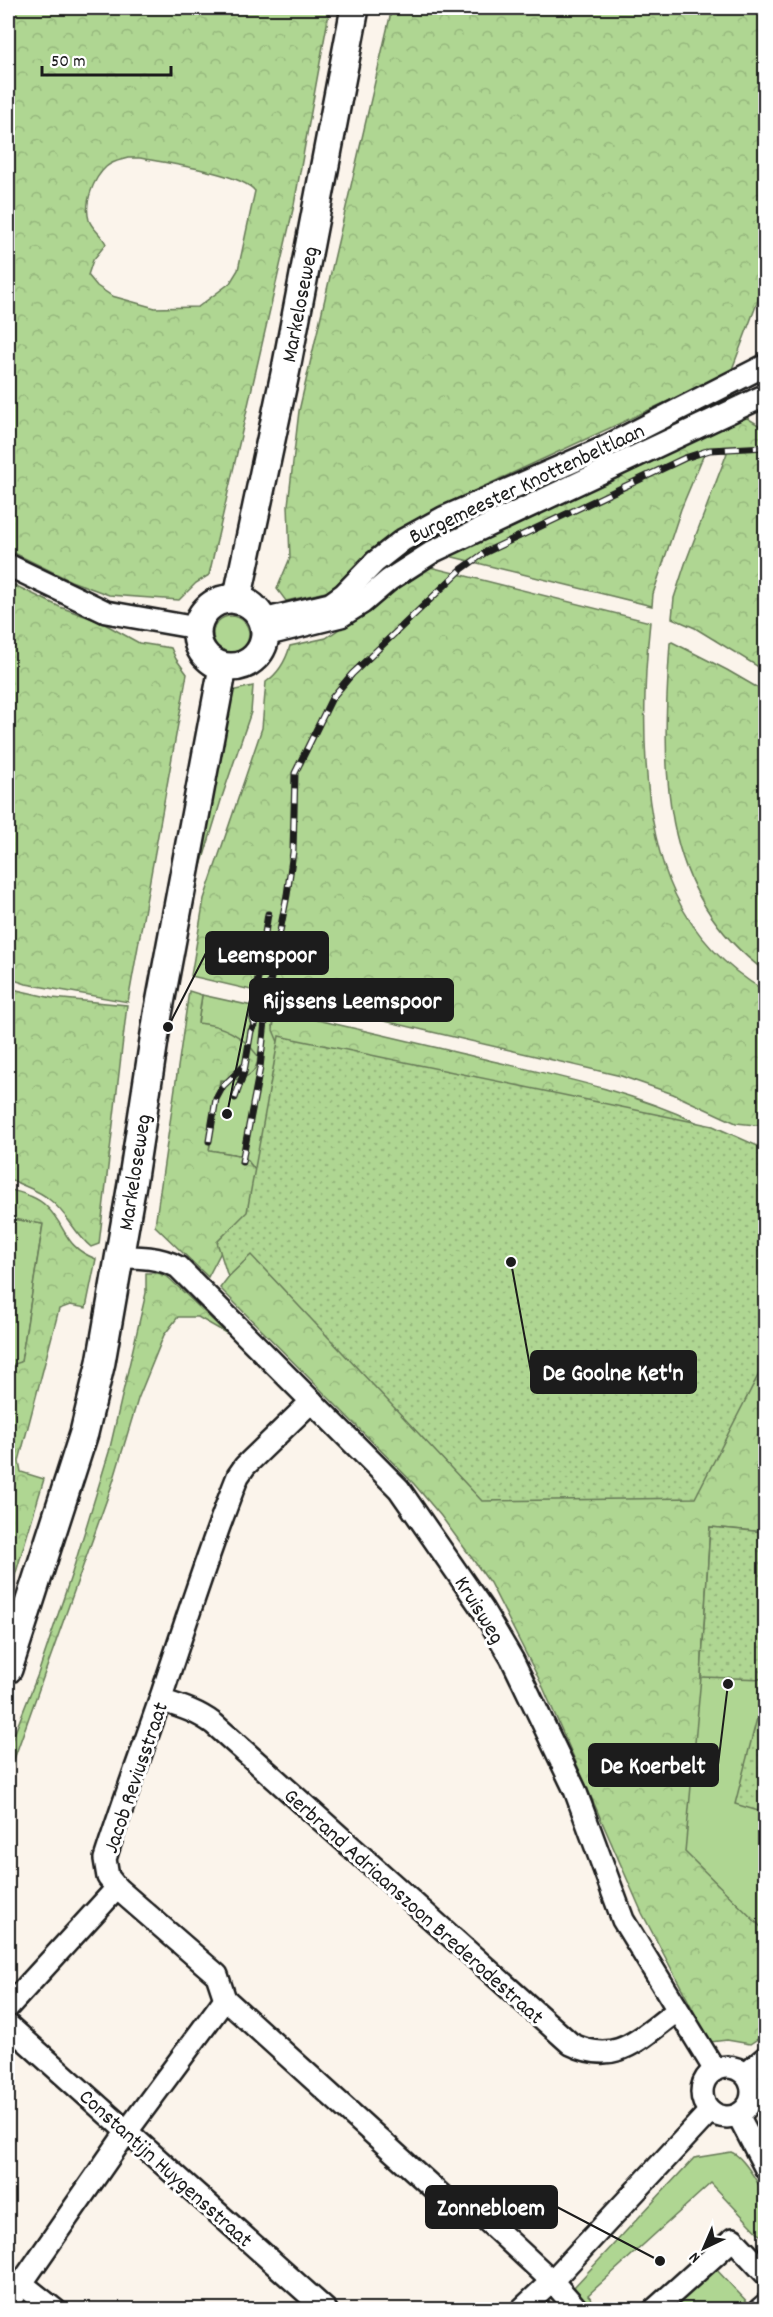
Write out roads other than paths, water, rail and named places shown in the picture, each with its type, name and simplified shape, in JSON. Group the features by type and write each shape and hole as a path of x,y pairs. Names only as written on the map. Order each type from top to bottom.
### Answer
{"main road":[{"name":"Markeloseweg","path":"237,600 286,369 355,8"},
{"path":"237,600 248,604 264,628 261,649 245,664 224,667 206,657 200,648 197,628 204,612 219,601 237,600"},
{"name":"Markeloseweg","path":"8,1669 84,1433 101,1362 158,1014 224,667"}],"street":[{"name":"Burgemeester Knottenbeltlaan","path":"264,628 330,604 344,594 375,562 404,540 443,518 599,450 765,365"},
{"name":"Burgemeester Knottenbeltlaan","path":"264,628 341,616 426,555 765,394"},
{"path":"8,565 106,612 197,628"},
{"name":"Kruisweg","path":"119,1257 146,1257 169,1262 178,1267 399,1489 496,1630 575,1790 623,1920 715,2070"},
{"name":"Jacob Reviusstraat","path":"312,1401 238,1476 212,1543 160,1700 132,1775 105,1859 108,1877 117,1888 217,1975 225,1999 452,2205 483,2217 552,2281 578,2310"},
{"name":"Gerbrand Adriaanszoon Brederodestraat","path":"160,1700 197,1713 214,1724 571,2044 591,2053 614,2052 677,2011"},
{"path":"8,2007 117,1888"},
{"path":"8,2303 128,2130 225,1999"},
{"name":"Constantijn Huygensstraat","path":"8,2025 128,2130 326,2310"},
{"path":"746,2074 765,2056"},
{"path":"729,2067 746,2074 752,2084 753,2093 746,2110 729,2118 710,2111 704,2104 702,2094 703,2085 708,2076 715,2070 729,2067"},
{"path":"521,2310 552,2281 710,2111"},
{"path":"738,2115 765,2169"},
{"path":"654,2310 733,2239 765,2274"},
{"path":"21,2283 55,2310"},
{"path":"759,2310 765,2304"}],"railway":[{"path":"242,1162 260,1068 268,993 293,852 295,773 332,698 352,674 462,569 486,552 685,458 710,450 766,447"},
{"path":"255,1025 252,1016 268,914"},
{"path":"235,1098 244,1072 251,1031 258,1018"},
{"path":"209,1141 216,1099 223,1086 244,1066"}],"place":[{"name":"Leemspoor","path":"168,1027"},
{"name":"Rijssens Leemspoor","path":"227,1114"},
{"name":"De Goolne Ket'n","path":"511,1262"},
{"name":"De Koerbelt","path":"728,1684"},
{"name":"Zonnebloem","path":"660,2261"}]}
